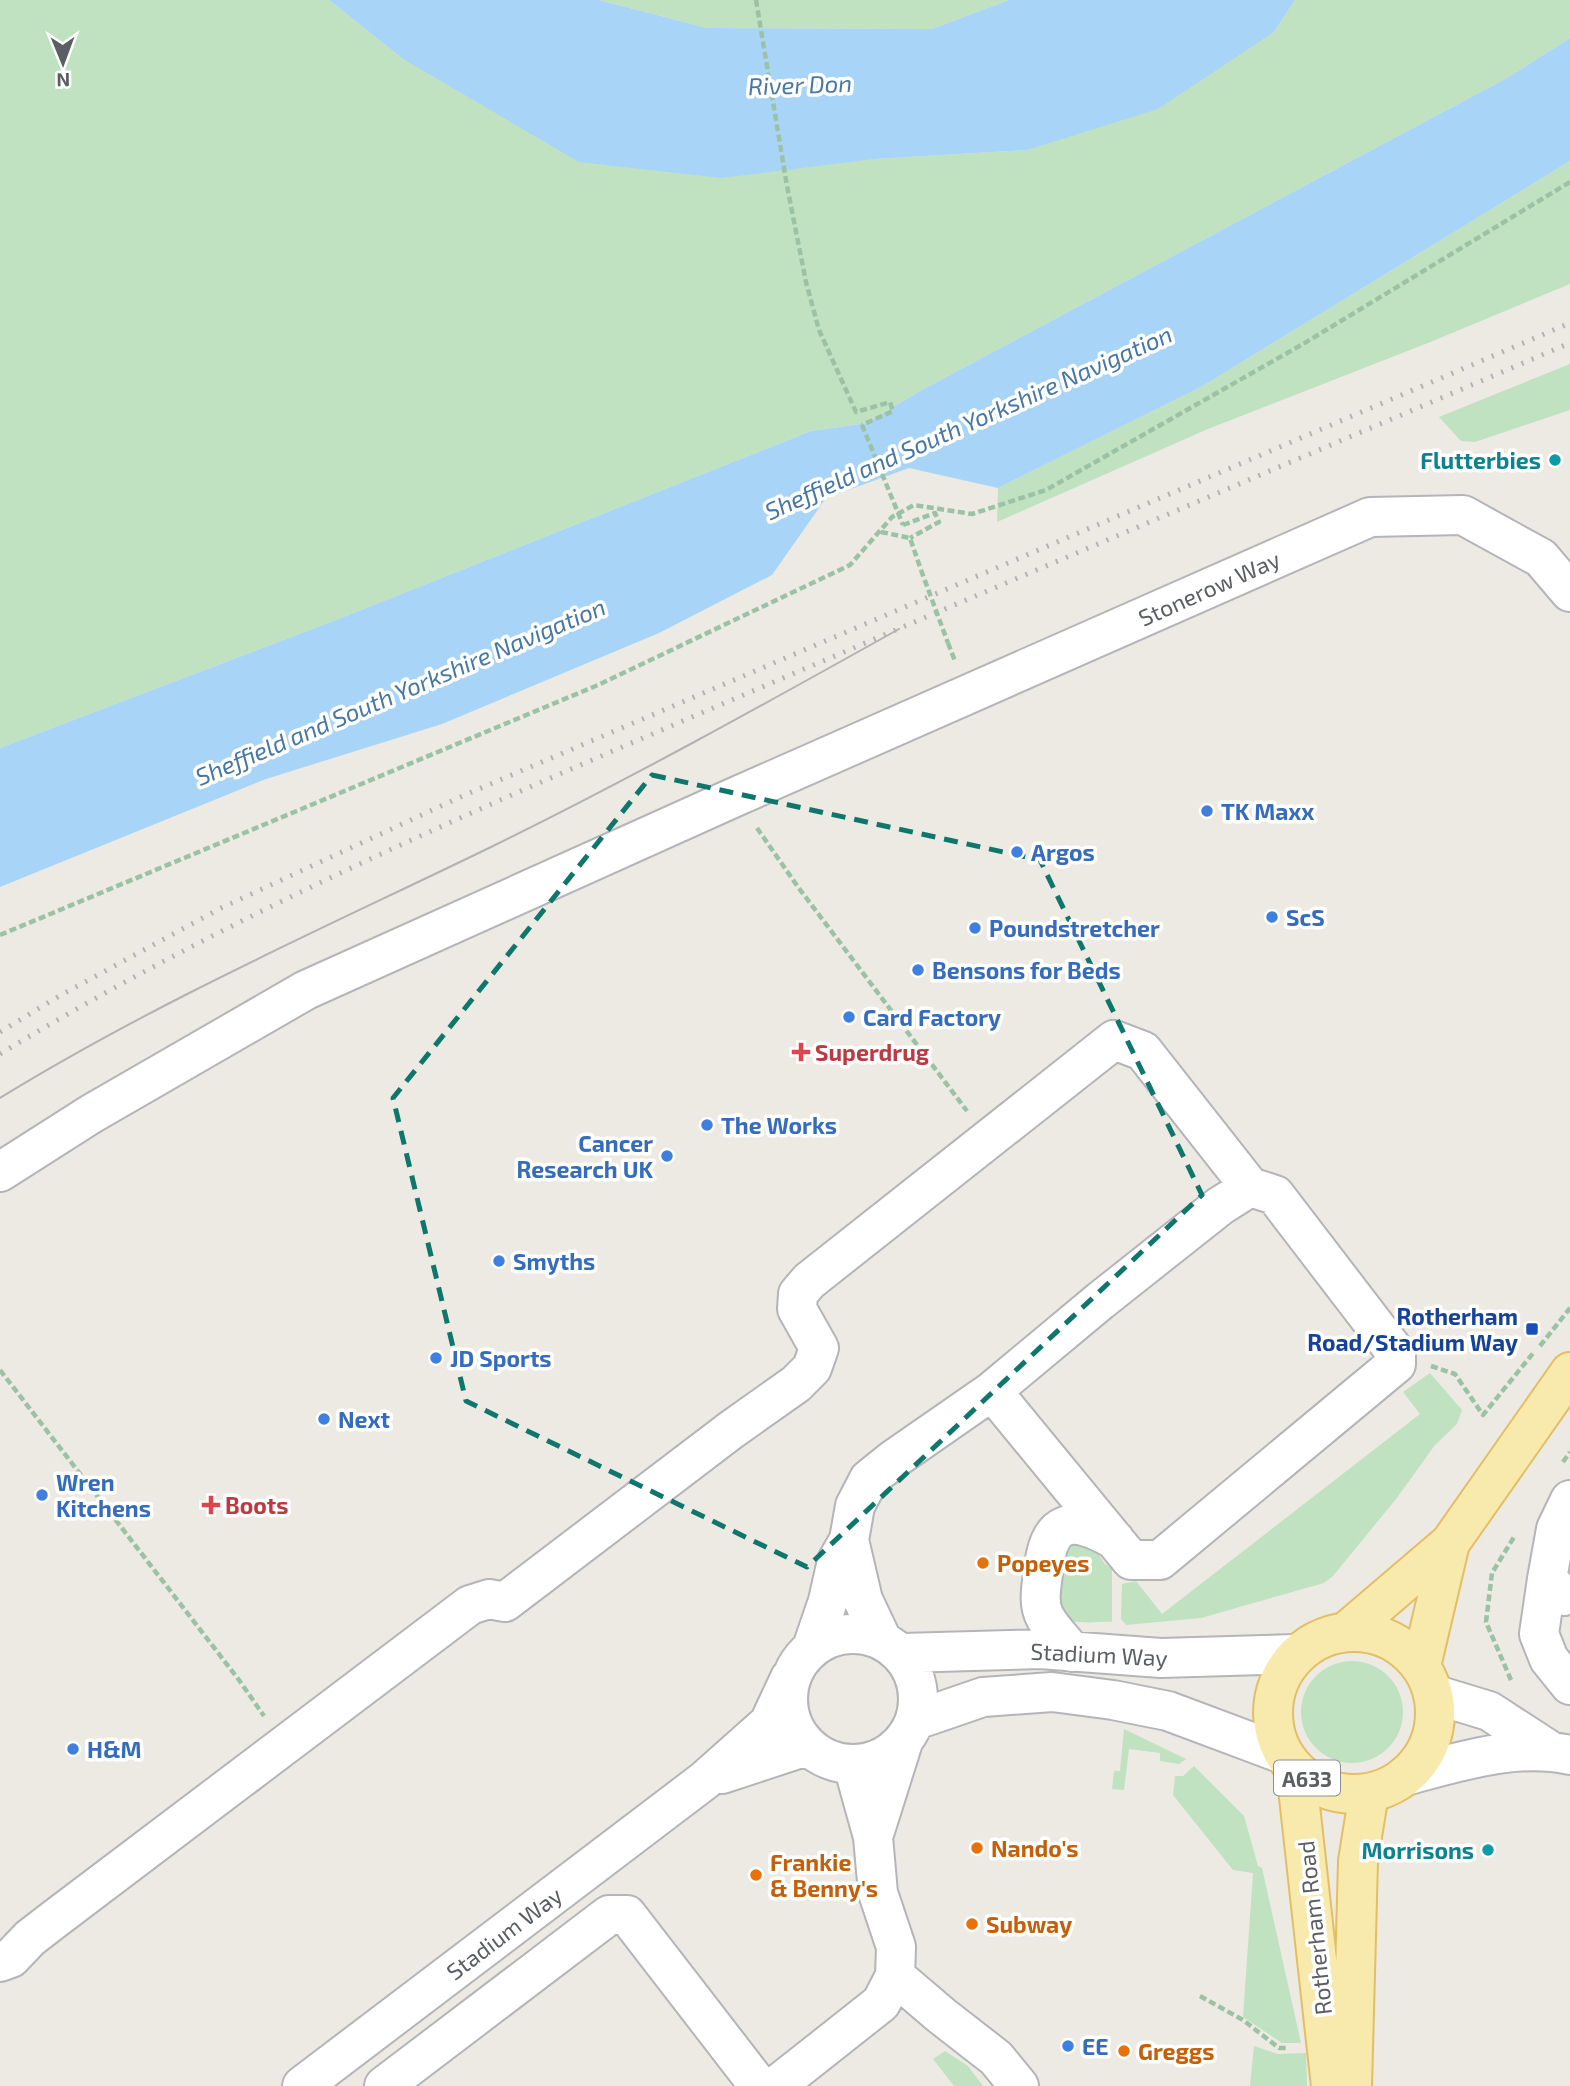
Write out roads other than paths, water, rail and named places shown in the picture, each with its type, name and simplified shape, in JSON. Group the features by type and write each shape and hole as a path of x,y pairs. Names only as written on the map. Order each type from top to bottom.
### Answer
{"main road":[{"name":"Rotherham Road","path":"1347,1631 1450,1543 1570,1373"},
{"name":"Rotherham Road","path":"1289,1762 1318,1786 1343,1794 1369,1793 1388,1786 1405,1776 1421,1759 1431,1739 1435,1717 1427,1680 1450,1543"},
{"name":"Rotherham Road","path":"1331,2086 1289,1762 1273,1729 1272,1702 1280,1676 1296,1654 1328,1634 1347,1631 1375,1634 1401,1646 1427,1680"},
{"name":"Rotherham Road","path":"1352,2086 1358,1861 1369,1793"}],"lane":[{"name":"Stonerow Way","path":"0,1172 91,1114 306,990 1370,517 1463,515 1541,558 1570,592"},
{"path":"0,1962 12,1958 30,1938 470,1605 489,1599 505,1602 796,1384 812,1368 819,1348 797,1310 798,1294 809,1281 1114,1040 1143,1051 1235,1196"},
{"path":"910,1731 884,1757 853,1765 823,1758 807,1746 790,1720 790,1678 813,1645 828,1601 837,1561 849,1540 855,1506 869,1479 894,1459 992,1391 1100,1301 1235,1196 1275,1195 1396,1353 1396,1364 1160,1560 1131,1560 992,1391"},
{"path":"1570,1500 1556,1529 1558,1588 1539,1634 1549,1659 1570,1685"},
{"path":"1072,1652 1045,1618 1040,1602 1044,1563 1050,1542 1056,1530 1079,1524 1096,1529 1115,1540"},
{"path":"849,1540 863,1600 918,1682 910,1731 873,1836"},
{"path":"813,1645 846,1632 892,1646"},
{"name":"Stadium Way","path":"892,1646 1040,1649 1161,1658 1296,1654"},
{"name":"Stadium Way","path":"302,2086 705,1780 769,1723 790,1678"},
{"path":"1427,1680 1489,1711 1559,1753"},
{"name":"Stadium Way","path":"910,1731 983,1697 1052,1692 1168,1711 1289,1762"},
{"name":"Stadium Way","path":"705,1780 807,1746"},
{"path":"1405,1776 1485,1755 1559,1753"},
{"path":"776,2086 881,2003 895,1976 896,1947 878,1893 873,1836 853,1765"},
{"path":"384,2086 609,1916 626,1915 759,2086"},
{"path":"895,1976 996,2058 1019,2086"}],"water":[{"name":"River Don","path":"329,0 599,0 707,28 932,29 1009,0 1295,0 1274,32 1158,109 1027,150 874,159 721,178 579,162 403,59"},
{"name":"Sheffield and South Yorkshire Navigation","path":"1570,38 1570,161 1201,387 998,488 909,468 826,498 772,575 659,633 442,724 266,779 0,887 0,748 336,620 811,431 867,423 920,391 1507,78"}],"tram line":[{"path":"0,1098 180,998 593,796 899,629"}],"railway":[{"path":"0,1032 61,995 221,908 467,794 1570,323"},
{"path":"0,1054 179,953 271,906 458,819 1570,343"}],"place":[{"name":"Flutterbies","path":"1555,460"},
{"name":"TK Maxx","path":"1207,811"},
{"name":"Argos","path":"1017,852"},
{"name":"ScS","path":"1272,917"},
{"name":"Poundstretcher","path":"975,928"},
{"name":"Bensons for Beds","path":"918,970"},
{"name":"Card Factory","path":"849,1017"},
{"name":"Superdrug","path":"801,1052"},
{"name":"The Works","path":"707,1125"},
{"name":"Cancer Research UK","path":"667,1156"},
{"name":"Smyths","path":"499,1261"},
{"name":"Rotherham Road/Stadium Way","path":"1532,1329"},
{"name":"JD Sports","path":"436,1358"},
{"name":"Next","path":"324,1419"},
{"name":"Wren Kitchens","path":"42,1495"},
{"name":"Boots","path":"211,1505"},
{"name":"Popeyes","path":"983,1563"},
{"name":"H&M","path":"73,1749"},
{"name":"Nando's","path":"977,1848"},
{"name":"Morrisons","path":"1488,1850"},
{"name":"Frankie & Benny's","path":"756,1875"},
{"name":"Subway","path":"972,1924"},
{"name":"EE","path":"1068,2046"},
{"name":"Greggs","path":"1124,2051"}]}
